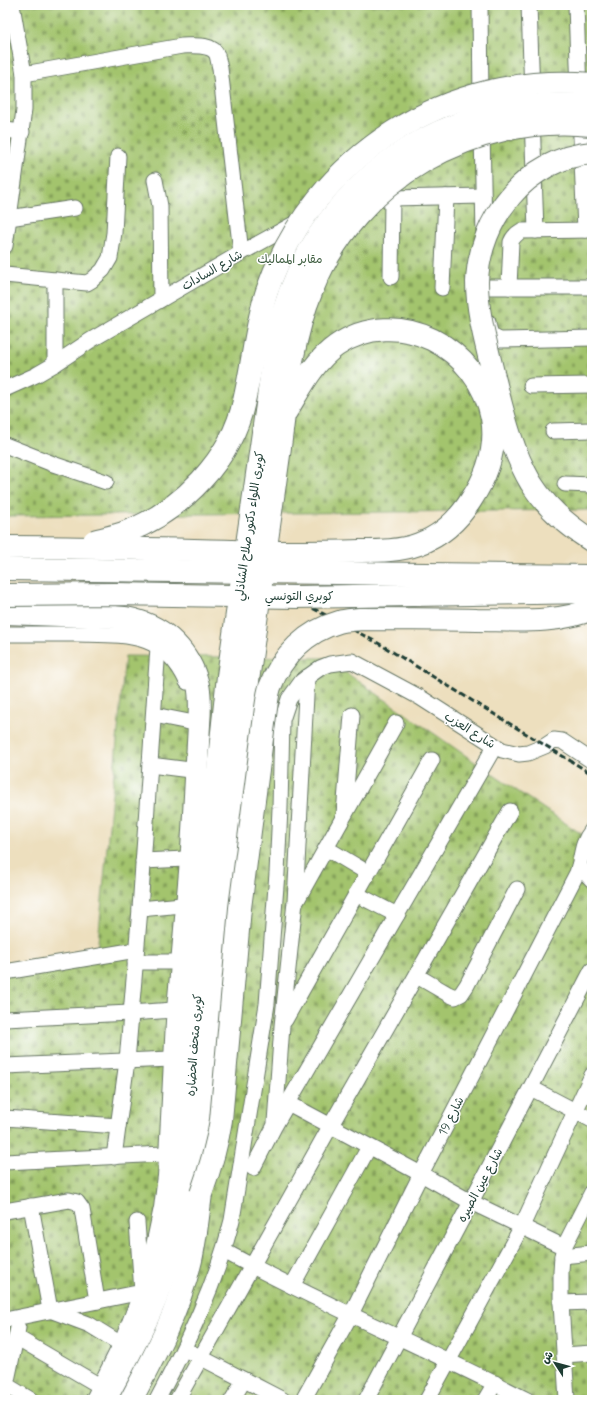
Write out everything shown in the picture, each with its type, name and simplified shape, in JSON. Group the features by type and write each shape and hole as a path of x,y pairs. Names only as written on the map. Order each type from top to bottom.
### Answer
{"highway":[{"path":"55,547 109,537 126,532 150,521 178,503 198,485 214,465 237,426 244,402 254,342 267,290 286,247 312,207 327,188 361,154 398,128 455,101 477,94 521,86 567,83 592,84"},
{"name":"كوبرى اللواء دكتور صلاح الشاذلي","path":"238,679 270,376 282,316 291,289 303,261 318,236 333,214 351,193 371,174 393,157 441,130 489,113 541,105 592,105"},
{"name":"كوبرى اللواء دكتور صلاح الشاذلي","path":"238,679 298,333 312,288 325,261 349,226 374,198 404,173 441,151 480,136 506,130 540,125 592,125"},
{"path":"592,153 560,161 545,167 532,176 509,197 500,209 486,235 477,282 481,320 486,346 501,405 524,469 543,500 567,523 592,541"},
{"path":"5,546 321,552 389,551 408,547 433,537 445,529 464,510 479,488 488,466 493,443 492,419 486,396 475,375 460,358 441,344 419,334 398,330 373,331 353,337 337,346 313,368 284,415"},
{"name":"كوبري التونسي","path":"5,569 592,576"},
{"name":"كوبري التونسي","path":"5,594 296,597 592,592"},
{"path":"201,1194 217,1145 221,1120 240,908 266,708 270,688 278,669 290,652 304,639 321,628 340,621 360,619 512,620 558,618 572,616 592,609"},
{"path":"5,613 134,619 152,626 168,637 182,651 192,668 198,686 200,705 192,849 177,1021 169,1176 165,1208 152,1270 145,1322"},
{"name":"كوبرى متحف الحضاره","path":"131,1400 167,1329 181,1294 191,1260 201,1194 238,679"},
{"name":"كوبرى متحف الحضاره","path":"102,1393 145,1322 160,1289 173,1247 185,1171 203,906 238,679"}],"street":[{"path":"480,5 484,287 488,328 490,333 496,339 500,340 592,338"},
{"path":"529,5 536,231"},
{"path":"509,287 513,238 516,234 521,231 588,230 576,5"},
{"path":"5,246 24,110 24,74 20,45 10,13"},
{"path":"24,74 182,46 200,46 211,49 217,54 220,68 241,252"},
{"path":"5,130 22,132"},
{"path":"5,274 87,283 103,270 110,258 114,233 118,156"},
{"path":"155,180 160,206 161,299"},
{"name":"شارع السادات","path":"5,389 36,375 91,340 241,252 310,215 363,201 392,198 483,196"},
{"path":"442,288 446,197"},
{"path":"391,277 392,198"},
{"path":"9,218 75,208"},
{"path":"55,280 55,364"},
{"path":"484,287 592,287"},
{"path":"531,386 592,386"},
{"path":"553,431 592,430"},
{"path":"5,444 53,464 106,482"},
{"path":"565,484 592,486"},
{"path":"5,634 128,635 140,638 158,647 170,656 184,674 192,698 194,723 178,962 164,1154 154,1230 142,1292 102,1393 93,1400"},
{"path":"114,1157 127,1061 140,909 158,647"},
{"name":"شارع العزب","path":"307,677 320,668 330,664 352,661 421,698 502,750 519,754 528,753 545,746 554,740 562,741 592,761"},
{"path":"274,1127 282,1026 295,902 307,677"},
{"path":"157,1400 184,1349 211,1288 224,1251 232,1220 267,1004 278,866 282,720 289,699 295,689 307,677"},
{"path":"154,715 194,723"},
{"path":"343,818 352,715"},
{"path":"295,902 396,723"},
{"path":"253,1168 274,1127 495,746"},
{"path":"282,1026 432,760"},
{"path":"150,765 190,770"},
{"path":"177,1400 331,1125 510,812"},
{"name":"شارع 19","path":"303,1400 351,1314 579,866 583,845 592,830"},
{"path":"326,848 368,874"},
{"path":"143,861 185,859"},
{"path":"579,866 592,880"},
{"path":"417,976 448,994 455,996 461,994 467,986 518,889"},
{"path":"356,894 397,915"},
{"path":"140,909 182,905"},
{"path":"5,972 136,956 178,962"},
{"name":"شارع عين الصيره","path":"366,1400 592,970"},
{"path":"5,1019 174,1010"},
{"path":"5,1066 171,1059"},
{"path":"427,1400 522,1226 592,1075"},
{"path":"531,1088 592,1120"},
{"path":"288,1103 471,1202 522,1226 563,1252 592,1253"},
{"path":"5,1118 118,1126"},
{"path":"292,1286 369,1147"},
{"path":"5,1162 164,1154"},
{"path":"567,1400 561,1303 563,1252 592,1192"},
{"path":"5,1211 69,1200 73,1200 80,1205 97,1301"},
{"path":"31,1206 50,1310"},
{"path":"137,1222 142,1292"},
{"path":"224,1251 292,1286 495,1383 527,1400"},
{"path":"5,1320 142,1292"},
{"path":"561,1303 592,1302"},
{"path":"50,1310 90,1325 121,1344"},
{"path":"20,1317 6,1387 31,1400"},
{"path":"16,1337 102,1393"},
{"path":"184,1349 283,1400"},
{"path":"564,1355 592,1353"},
{"path":"232,1400 244,1380"},
{"path":"486,1400 495,1383"}],"green space":[{"name":"مقابر المماليك","path":"5,5 592,5 592,510 5,516"},
{"path":"125,656 325,658 592,841 592,1400 5,1400 5,970 97,953"}],"railway":[{"path":"5,537 194,545 378,643 592,774"}]}
